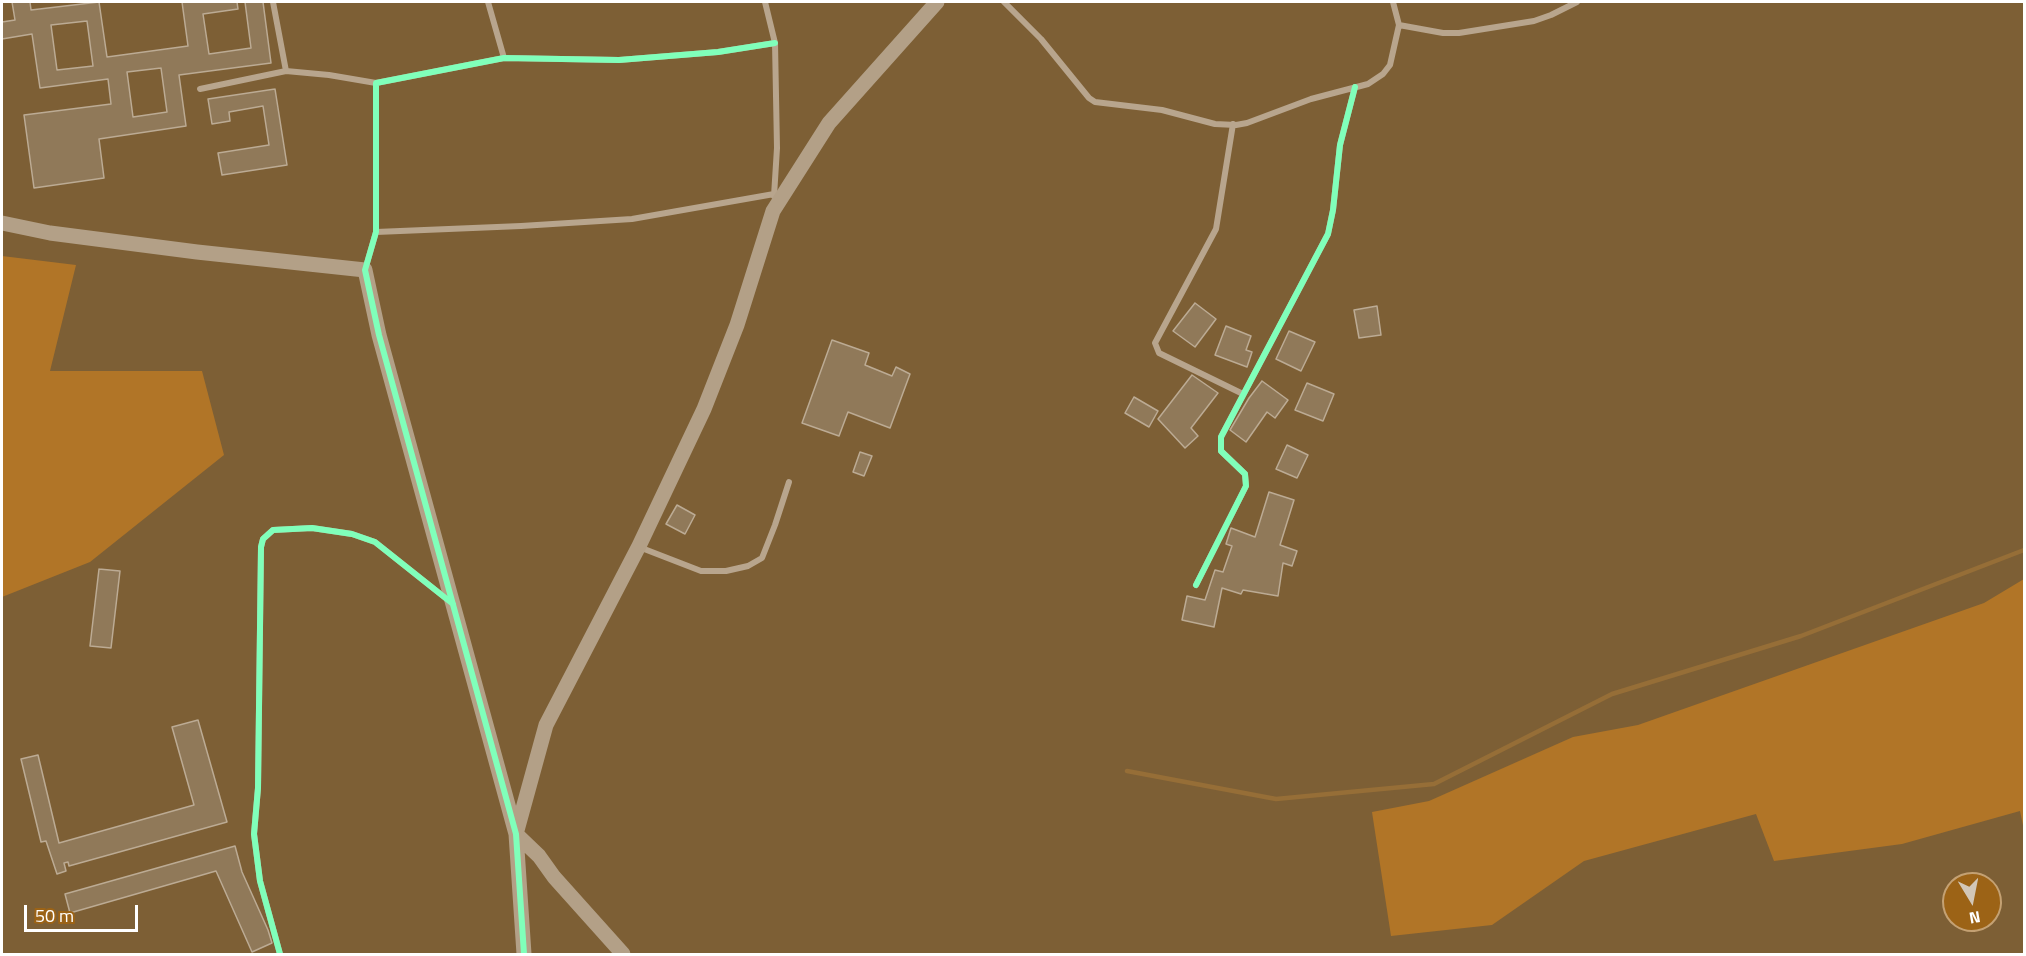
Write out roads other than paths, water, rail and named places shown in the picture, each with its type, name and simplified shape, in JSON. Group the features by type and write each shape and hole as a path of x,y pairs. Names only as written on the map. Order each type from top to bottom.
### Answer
{"street":[{"path":"273,2 286,71"},
{"path":"488,2 504,58"},
{"path":"516,834 546,725 639,546 704,409 737,325 773,211 777,148 775,43 765,2"},
{"path":"773,211 829,123 937,2"},
{"path":"1004,2 1041,39 1089,98 1095,102 1162,110 1215,124 1247,123 1311,99 1368,84 1383,74 1390,65 1399,25 1393,2"},
{"path":"1399,25 1443,33 1459,33 1534,21 1577,2"},
{"path":"200,89 286,71 376,83 504,58 619,60 718,52 775,43"},
{"path":"376,83 376,232 365,270 379,335 516,834 524,954"},
{"path":"1196,585 1246,486 1245,474 1221,451 1220,445 1225,427 1328,234 1340,145 1354,87"},
{"path":"1233,124 1216,229 1155,343 1159,353 1243,394"},
{"path":"376,232 623,220 774,194"},
{"path":"2,223 50,233 186,251 365,270"},
{"path":"639,546 701,571 726,571 748,566 762,558 789,482"},
{"path":"280,954 260,881 254,834 258,788 263,539 273,530 312,528 352,534 375,542 453,604"},
{"path":"516,834 539,856 554,877 623,954"}],"waterway":[{"path":"1127,771 1276,799 1434,784 1612,694 1801,636 2024,550"}]}
